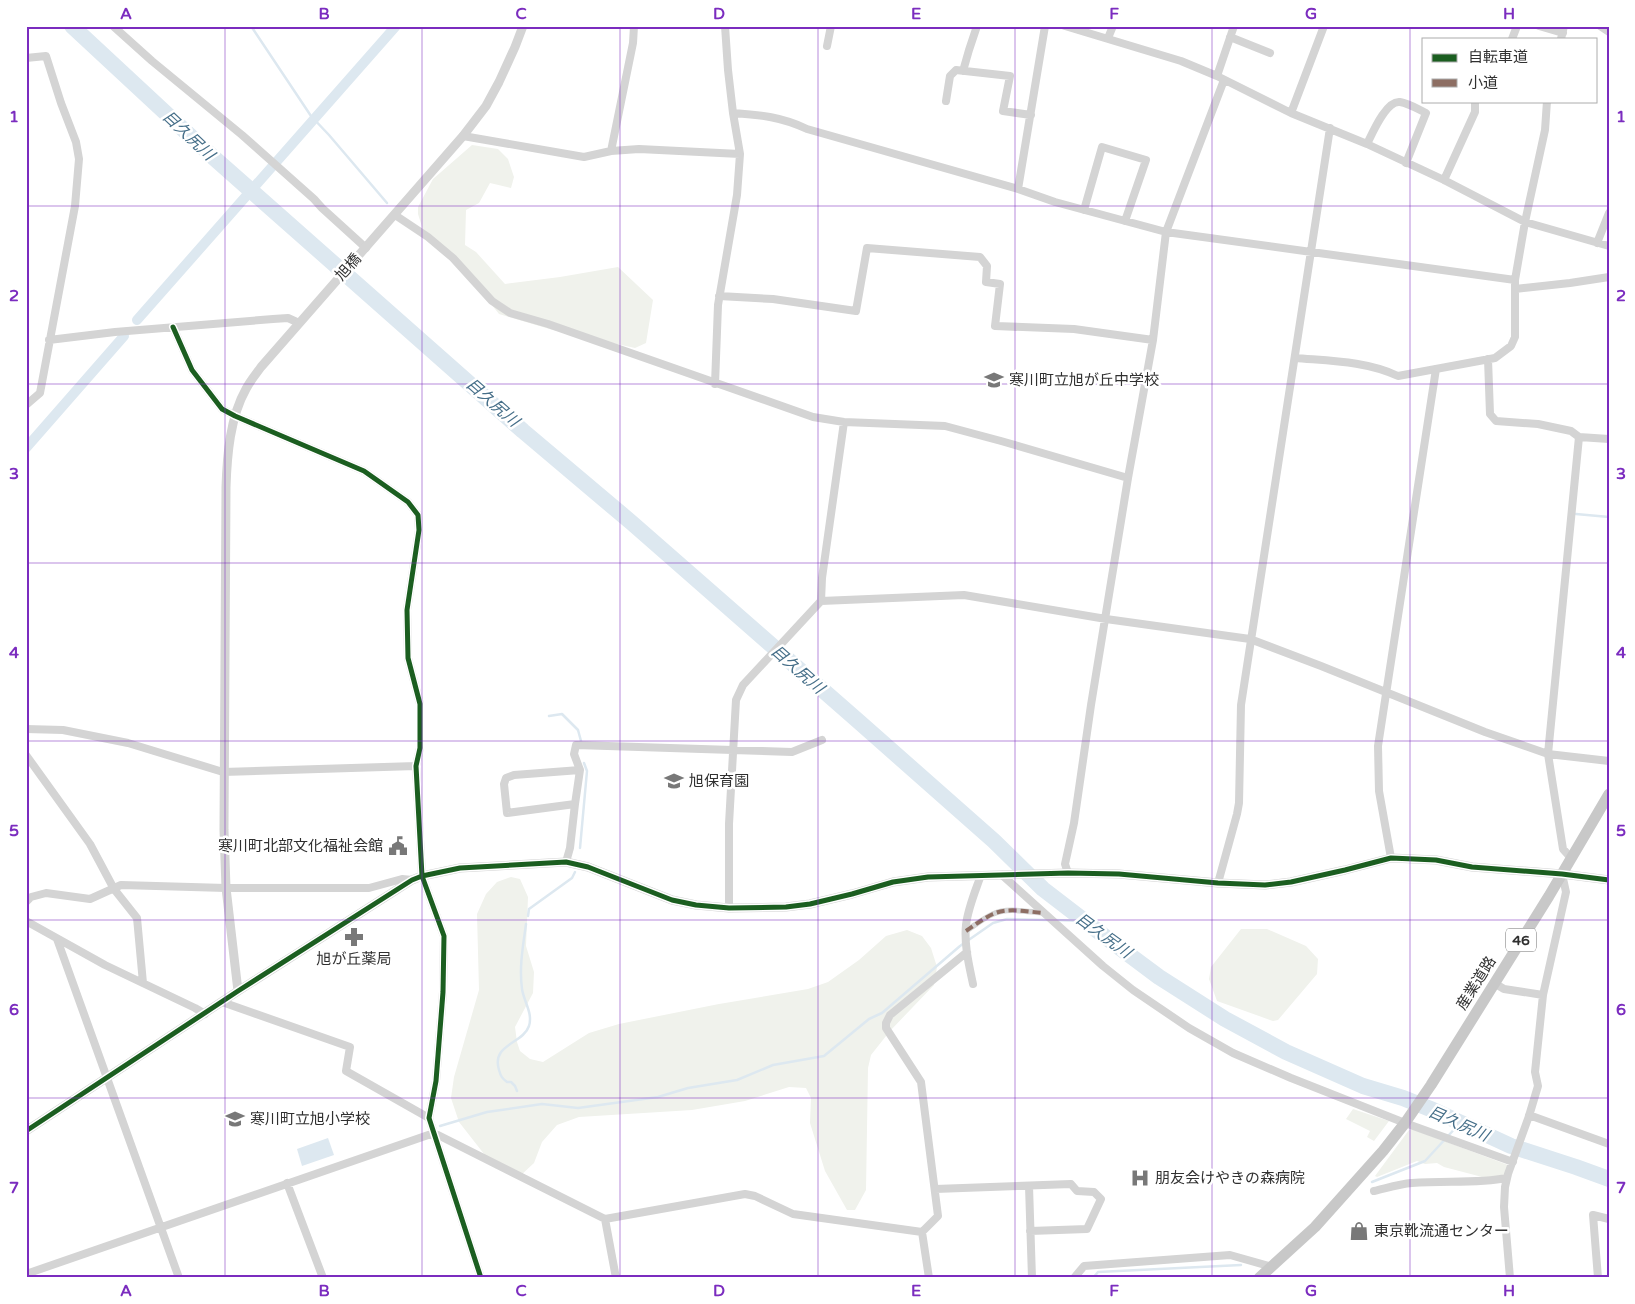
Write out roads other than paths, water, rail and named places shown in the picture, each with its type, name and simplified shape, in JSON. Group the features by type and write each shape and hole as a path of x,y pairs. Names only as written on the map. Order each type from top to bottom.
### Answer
{"main road":[{"name":"産業道路","path":"1406,1121 1431,1085 1562,874 1609,794"},
{"name":"46","path":"1259,1278 1315,1227 1383,1152 1406,1121"}],"street":[{"path":"113,26 152,61 242,135 309,195 365,249"},
{"name":"旭橋","path":"238,991 226,888 223,772 227,449 236,416 245,390 261,367 463,136 486,106 499,82 523,26"},
{"path":"611,151 633,43 634,26"},
{"path":"716,384 719,296 736,205 740,154 733,113 725,26"},
{"path":"827,46 831,26"},
{"path":"964,71 977,26"},
{"path":"1018,189 1045,26"},
{"path":"1065,26 1181,61 1292,113 1367,144 1444,180 1525,222 1609,246"},
{"path":"1108,38 1112,26"},
{"path":"1068,873 1066,864 1074,823 1091,705 1128,478 1153,340 1166,232 1220,78 1234,26"},
{"path":"1292,113 1324,26"},
{"path":"1512,38 1518,26"},
{"path":"1540,26 1563,33"},
{"path":"1600,26 1609,32"},
{"path":"1230,37 1270,52"},
{"path":"26,58 46,56 76,142 79,159 75,206 40,393 26,405"},
{"path":"946,101 950,76 956,70 1010,76 1003,111 1031,115"},
{"path":"1367,144 1382,115 1394,103 1400,101 1426,113 1406,163"},
{"path":"1444,180 1475,112 1475,102"},
{"path":"1296,358 1356,363 1398,376 1495,358 1511,346 1515,337 1515,280 1525,222 1545,130 1547,102"},
{"path":"733,113 765,115 790,121 807,129 1018,189 1055,202 1166,232 1515,280"},
{"path":"1218,883 1239,803 1239,722 1250,640 1296,358 1330,128"},
{"path":"463,136 584,157 611,151 639,149 740,154"},
{"path":"1084,210 1102,147 1146,160 1125,221"},
{"path":"1597,243 1609,213"},
{"path":"394,215 428,237 453,258 492,301 510,313 548,324 813,417 844,422 945,426 1128,478"},
{"path":"719,296 773,298 856,311 867,248 980,258 987,266 986,282 1000,284 995,326 1074,330 1153,340"},
{"path":"1515,289 1609,277"},
{"path":"49,340 173,327 288,318 299,323"},
{"path":"173,327 192,370 222,409 364,471 408,502 418,515 419,530 408,610 408,658 420,704 420,748 416,766 422,876 444,936 443,992 436,1081 429,1118 481,1278"},
{"path":"1488,359 1490,414 1496,421 1538,424 1571,432 1579,437 1609,439"},
{"path":"1391,858 1379,791 1378,746 1388,692 1436,369"},
{"path":"729,908 732,751 736,700 743,685 821,601 822,578 844,422"},
{"path":"1571,858 1563,849 1548,754 1579,437"},
{"path":"821,601 964,595 1106,619 1250,640 1388,692 1485,732 1548,754 1609,761"},
{"path":"26,730 62,730 128,743 223,772 416,766"},
{"path":"566,862 570,848 574,804 580,770 574,754 576,745 792,752 822,740"},
{"path":"26,755 90,844 114,889 137,918 143,983"},
{"path":"574,804 507,813 504,784 506,778 514,775 580,770"},
{"path":"26,1131 238,991 412,880 460,868 566,862 588,867 672,900 696,906 729,908 802,905 852,894 893,882 928,877 1068,873 1119,874 1218,883 1266,885 1291,882 1391,858 1436,860 1472,867 1562,874 1609,880"},
{"path":"1510,1278 1504,1207 1507,1178 1538,1086 1535,1072 1543,995 1565,899 1566,887 1562,874"},
{"path":"1004,875 1044,914 1103,966 1133,990 1188,1028 1233,1053 1291,1078 1447,1138 1514,1160"},
{"path":"973,984 967,952 966,931 970,906 981,876"},
{"path":"26,902 31,897 46,893 90,899 120,885 226,888 369,888 402,879 412,880"},
{"path":"966,931 988,917 1002,911 1044,914"},
{"path":"27,922 205,1014"},
{"path":"57,939 179,1278"},
{"path":"922,1232 938,1216 921,1082 886,1028 886,1023 890,1015 967,952"},
{"path":"1494,983 1504,989 1543,995"},
{"path":"222,1002 350,1047 346,1071 429,1118"},
{"path":"1529,1116 1609,1144"},
{"path":"26,1274 434,1133 604,1219 745,1194 755,1196 793,1214 922,1232"},
{"path":"1374,1191 1400,1184 1487,1182 1507,1178"},
{"path":"287,1183 324,1278"},
{"path":"935,1189 1071,1184 1077,1191 1094,1192 1101,1199 1087,1229 1030,1231"},
{"path":"1029,1186 1032,1278"},
{"path":"1598,1278 1593,1215 1609,1219"},
{"path":"604,1219 616,1278"},
{"path":"922,1232 929,1278"},
{"path":"1074,1278 1084,1266 1230,1255 1272,1267"}],"waterway":[{"name":"目久尻川","path":"72,26 213,157 523,431 632,523 857,720 994,841 1043,889 1112,942 1159,977 1225,1019 1286,1052 1363,1086 1403,1098 1433,1110 1511,1146 1609,1179"},
{"path":"251,26 311,116 387,203"},
{"path":"137,320 396,26"},
{"path":"26,448 124,336"},
{"path":"1576,514 1609,517"},
{"path":"549,716 562,714 578,730 581,741"},
{"path":"580,848 587,771 584,763"},
{"path":"528,916 529,909 572,878 575,872"},
{"path":"440,1126 487,1112 542,1104 578,1108 658,1097 688,1088 737,1080 773,1065 824,1056 869,1019 882,1013 960,946 993,923 1007,919 1047,920"},
{"path":"1055,920 1085,921"},
{"path":"517,1091 511,1082 507,1082 502,1077 498,1061 503,1049 521,1037 529,1026 530,1017 523,994 521,973 526,924"},
{"path":"1372,1182 1425,1161 1460,1123"},
{"path":"1093,1278 1098,1272 1241,1265"}],"place":[{"name":"寒川町立旭が丘中学校","path":"994,380"},
{"name":"旭保育園","path":"674,781"},
{"name":"寒川町北部文化福祉会館","path":"398,846"},
{"name":"旭が丘薬局","path":"354,937"},
{"name":"寒川町立旭小学校","path":"235,1119"},
{"name":"朋友会けやきの森病院","path":"1140,1178"},
{"name":"東京靴流通センター","path":"1359,1231"}]}
